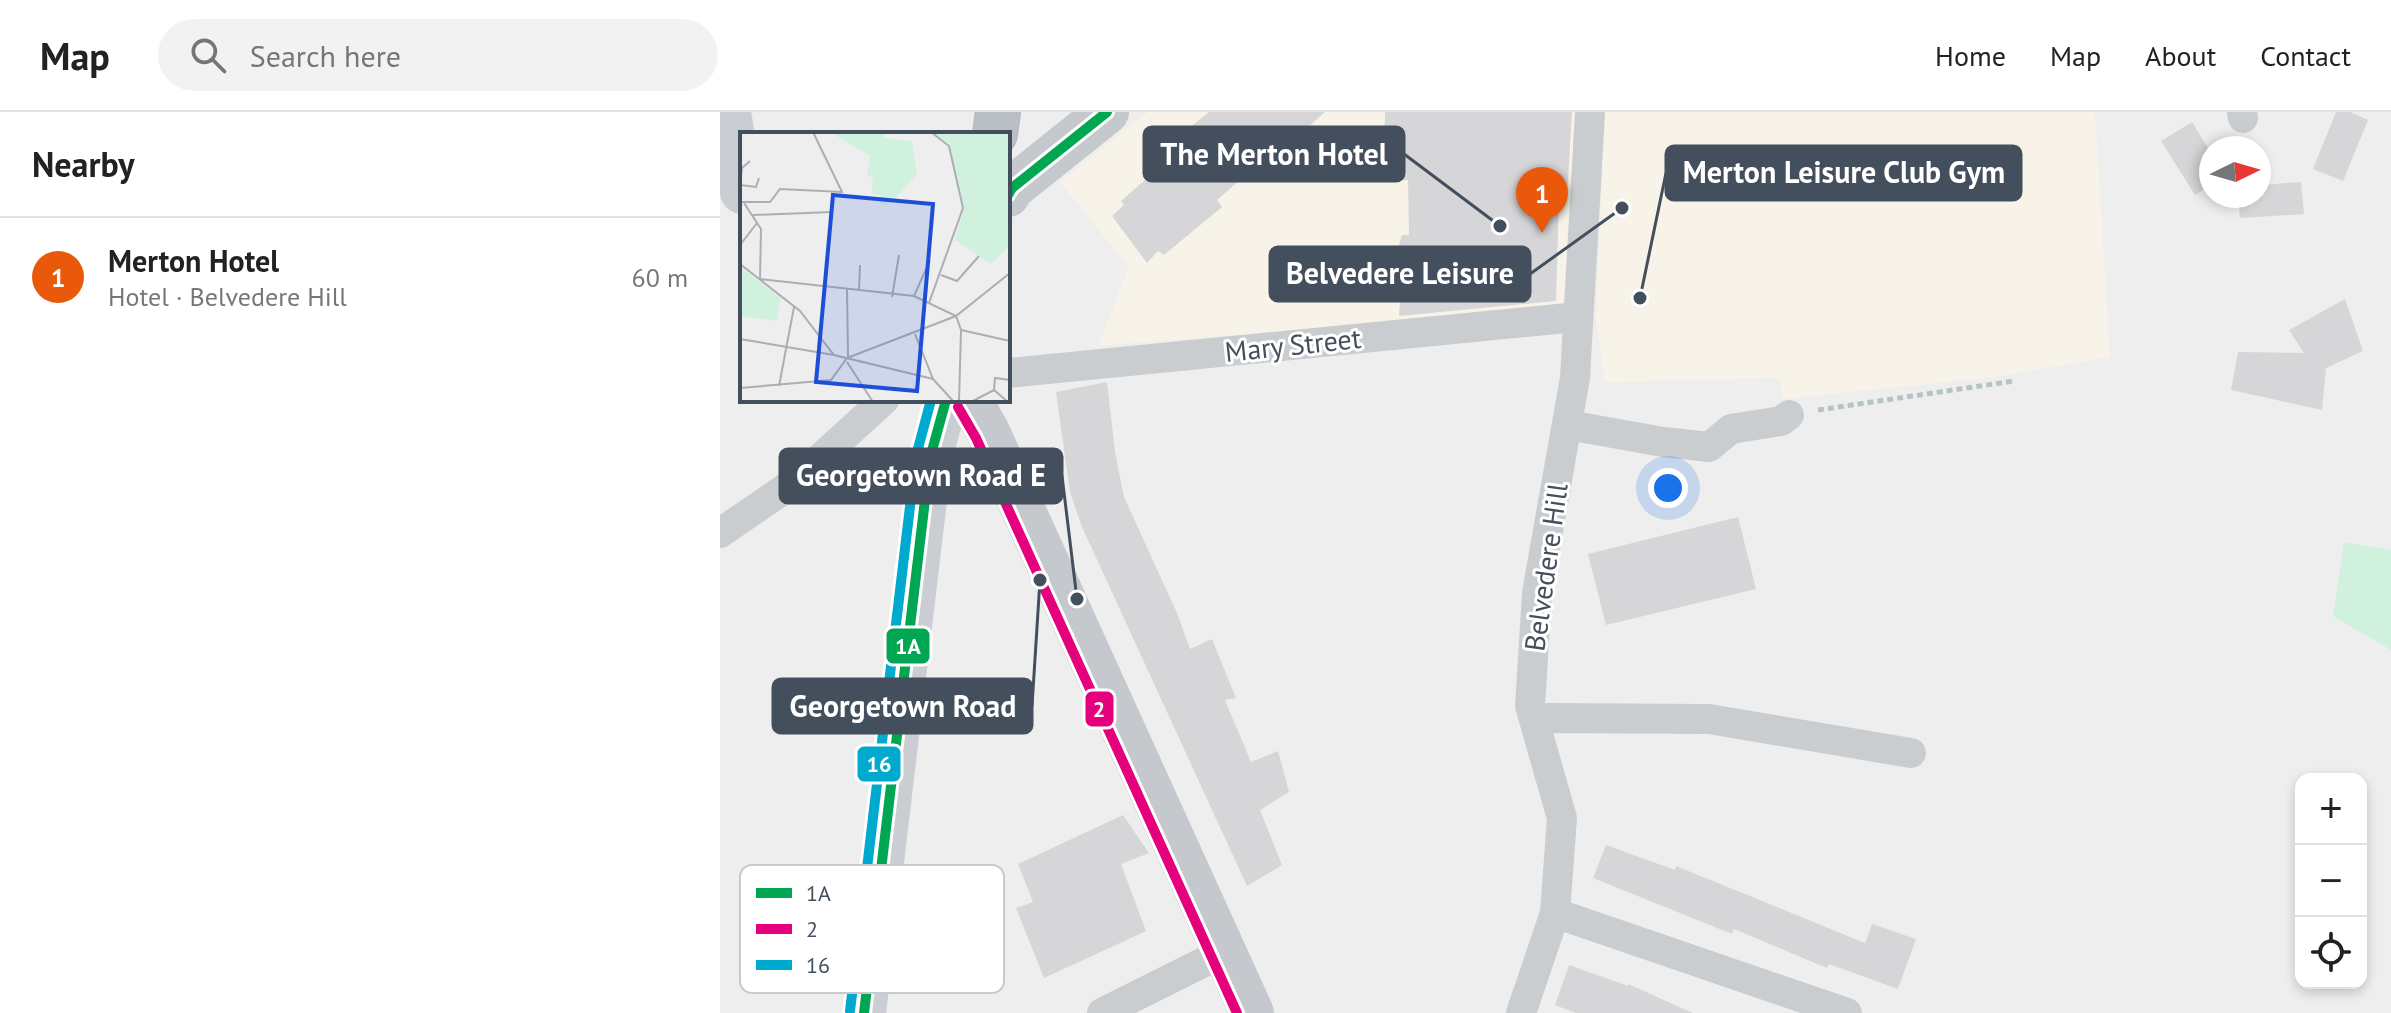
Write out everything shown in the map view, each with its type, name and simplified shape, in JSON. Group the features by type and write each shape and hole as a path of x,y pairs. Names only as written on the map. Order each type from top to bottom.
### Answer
{"highway":[{"path":"995,132 998,112"}],"main road":[{"path":"729,112 740,180"},
{"path":"1010,192 1107,112"},
{"path":"882,865 930,458 945,402"},
{"path":"971,402 988,432 1252,1013"},
{"path":"864,1013 866,993"}],"street":[{"name":"Belvedere Hill","path":"1521,1013 1555,913 1562,818 1530,706 1537,593 1575,378 1590,112"},
{"name":"Mary Street","path":"1010,373 1577,317"},
{"path":"720,533 793,483 882,402"},
{"path":"1568,425 1709,447 1731,429 1781,421 1789,415"},
{"path":"1535,722 1548,718 1709,719 1911,753"},
{"path":"1555,913 1847,1013"},
{"path":"1102,1013 1224,952"}],"path":[{"path":"1789,415 2014,381"}],"shaded area":[{"path":"1148,112 1576,112 1563,308 1098,346 1129,267 1060,182"},
{"path":"1605,112 2095,112 2110,357 1994,377 1782,399 1780,378 1605,382 1596,317"}],"green space":[{"path":"2344,542 2391,550 2391,650 2333,616"}],"building":[{"path":"1209,112 1325,112 1285,148 1281,144 1217,200 1222,207 1164,255 1158,251 1147,263 1112,216 1124,205 1121,201 1177,152 1172,142"},
{"path":"1385,112 1572,112 1567,199 1559,199 1556,301 1399,316 1403,263 1397,252 1402,235 1409,235 1408,180 1383,181"},
{"path":"2336,112 2350,112 2368,120 2343,181 2313,169"},
{"path":"2192,122 2201,136 2199,192 2195,195 2161,141"},
{"path":"2301,182 2304,214 2240,218 2239,208 2271,208 2271,184"},
{"path":"2345,299 2363,351 2326,368 2322,410 2231,390 2238,352 2304,353 2289,330"},
{"path":"1107,382 1124,497 1177,613 1190,649 1212,639 1236,698 1225,700 1251,762 1278,751 1289,792 1260,810 1282,865 1247,886 1082,527 1070,492 1056,392"},
{"path":"1738,517 1756,589 1606,625 1588,554"},
{"path":"1123,815 1149,853 1121,864 1146,931 1044,978 1016,908 1033,902 1018,864"},
{"path":"1606,845 1675,870 1676,866 1865,943 1872,924 1916,939 1898,989 1829,964 1827,968 1734,929 1732,934 1593,878"},
{"path":"1569,965 1628,984 1693,1013 1576,1013 1555,1005"}],"transit line":[{"name":"1A","path":"1010,192 1107,112"},
{"name":"16","path":"867,865 916,456 930,402"},
{"name":"1A","path":"882,865 930,458 945,402"},
{"name":"2","path":"958,407 976,438 1237,1013"},
{"name":"16","path":"850,1011 852,993"},
{"name":"1A","path":"864,1013 866,993"}],"place":[{"name":"Belvedere Leisure","path":"1622,208"},
{"name":"The Merton Hotel","path":"1500,226"},
{"name":"Merton Hotel","path":"1542,233"},
{"name":"Merton Leisure Club Gym","path":"1640,298"},
{"name":"Georgetown Road","path":"1040,580"},
{"name":"Georgetown Road E","path":"1077,599"}]}
